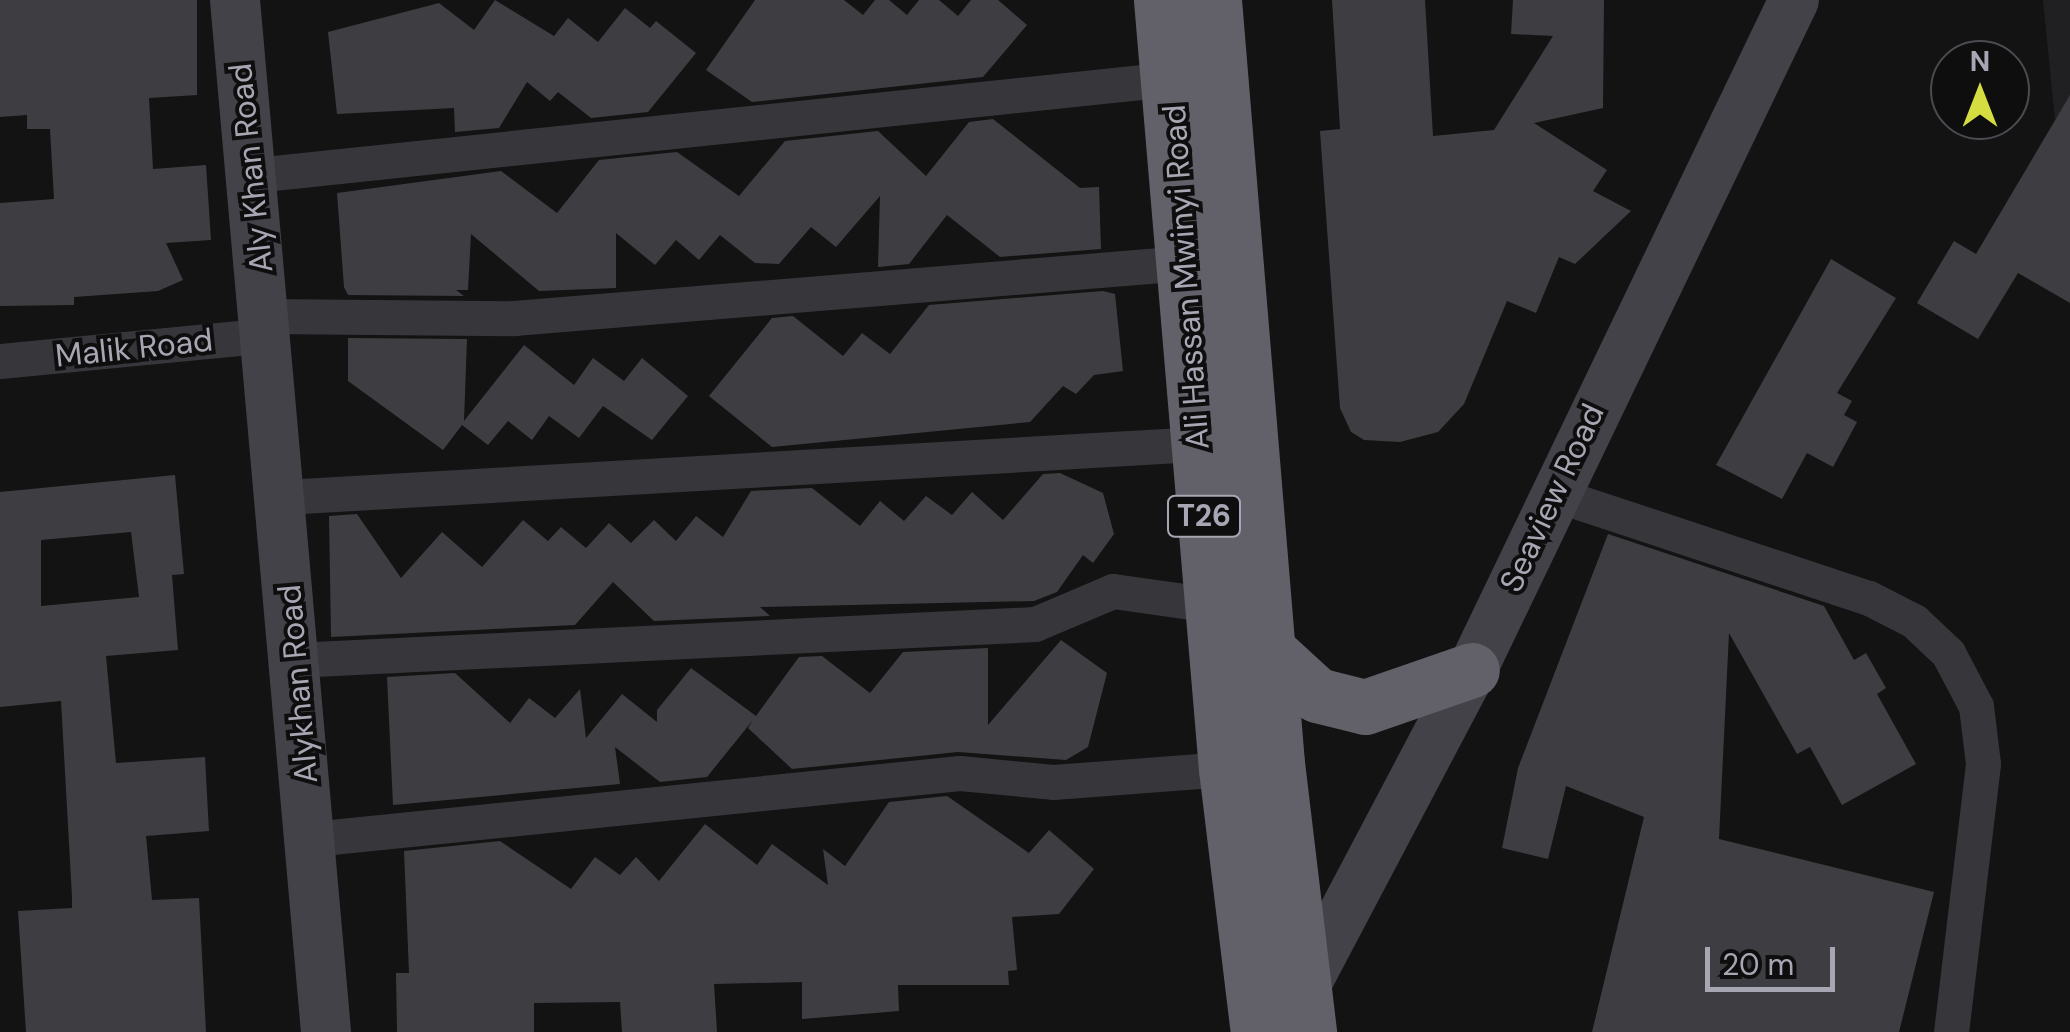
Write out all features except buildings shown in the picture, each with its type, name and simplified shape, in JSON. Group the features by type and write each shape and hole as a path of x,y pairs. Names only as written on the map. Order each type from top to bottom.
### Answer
{"highway":[{"name":"Ali Hassan Mwinyi Road","path":"1161,0 1172,79 1226,770 1259,1032"},
{"name":"Ali Hassan Mwinyi Road","path":"1214,0 1268,650 1307,1012"},
{"path":"1268,650 1317,695 1365,708 1472,670"}],"main road":[{"name":"Aly Khan Road","path":"235,0 267,326"},
{"name":"Seaview Road","path":"1307,1012 1794,0"},
{"name":"Alykhan Road","path":"267,326 326,1032"},
{"path":"1259,1032 1307,1012"}],"street":[{"path":"254,175 1172,79"},
{"name":"Malik Road","path":"0,361 267,326 514,318 1185,263"},
{"path":"284,497 1199,444"},
{"path":"1554,494 1869,598 1914,621 1948,654 1976,706 1983,764 1951,1032"},
{"path":"294,660 1036,624 1113,591 1211,605"},
{"path":"312,838 528,823 960,773 1054,782 1226,770"}],"shaded area":[{"path":"2043,0 2070,0 2070,155 2058,150"}]}
